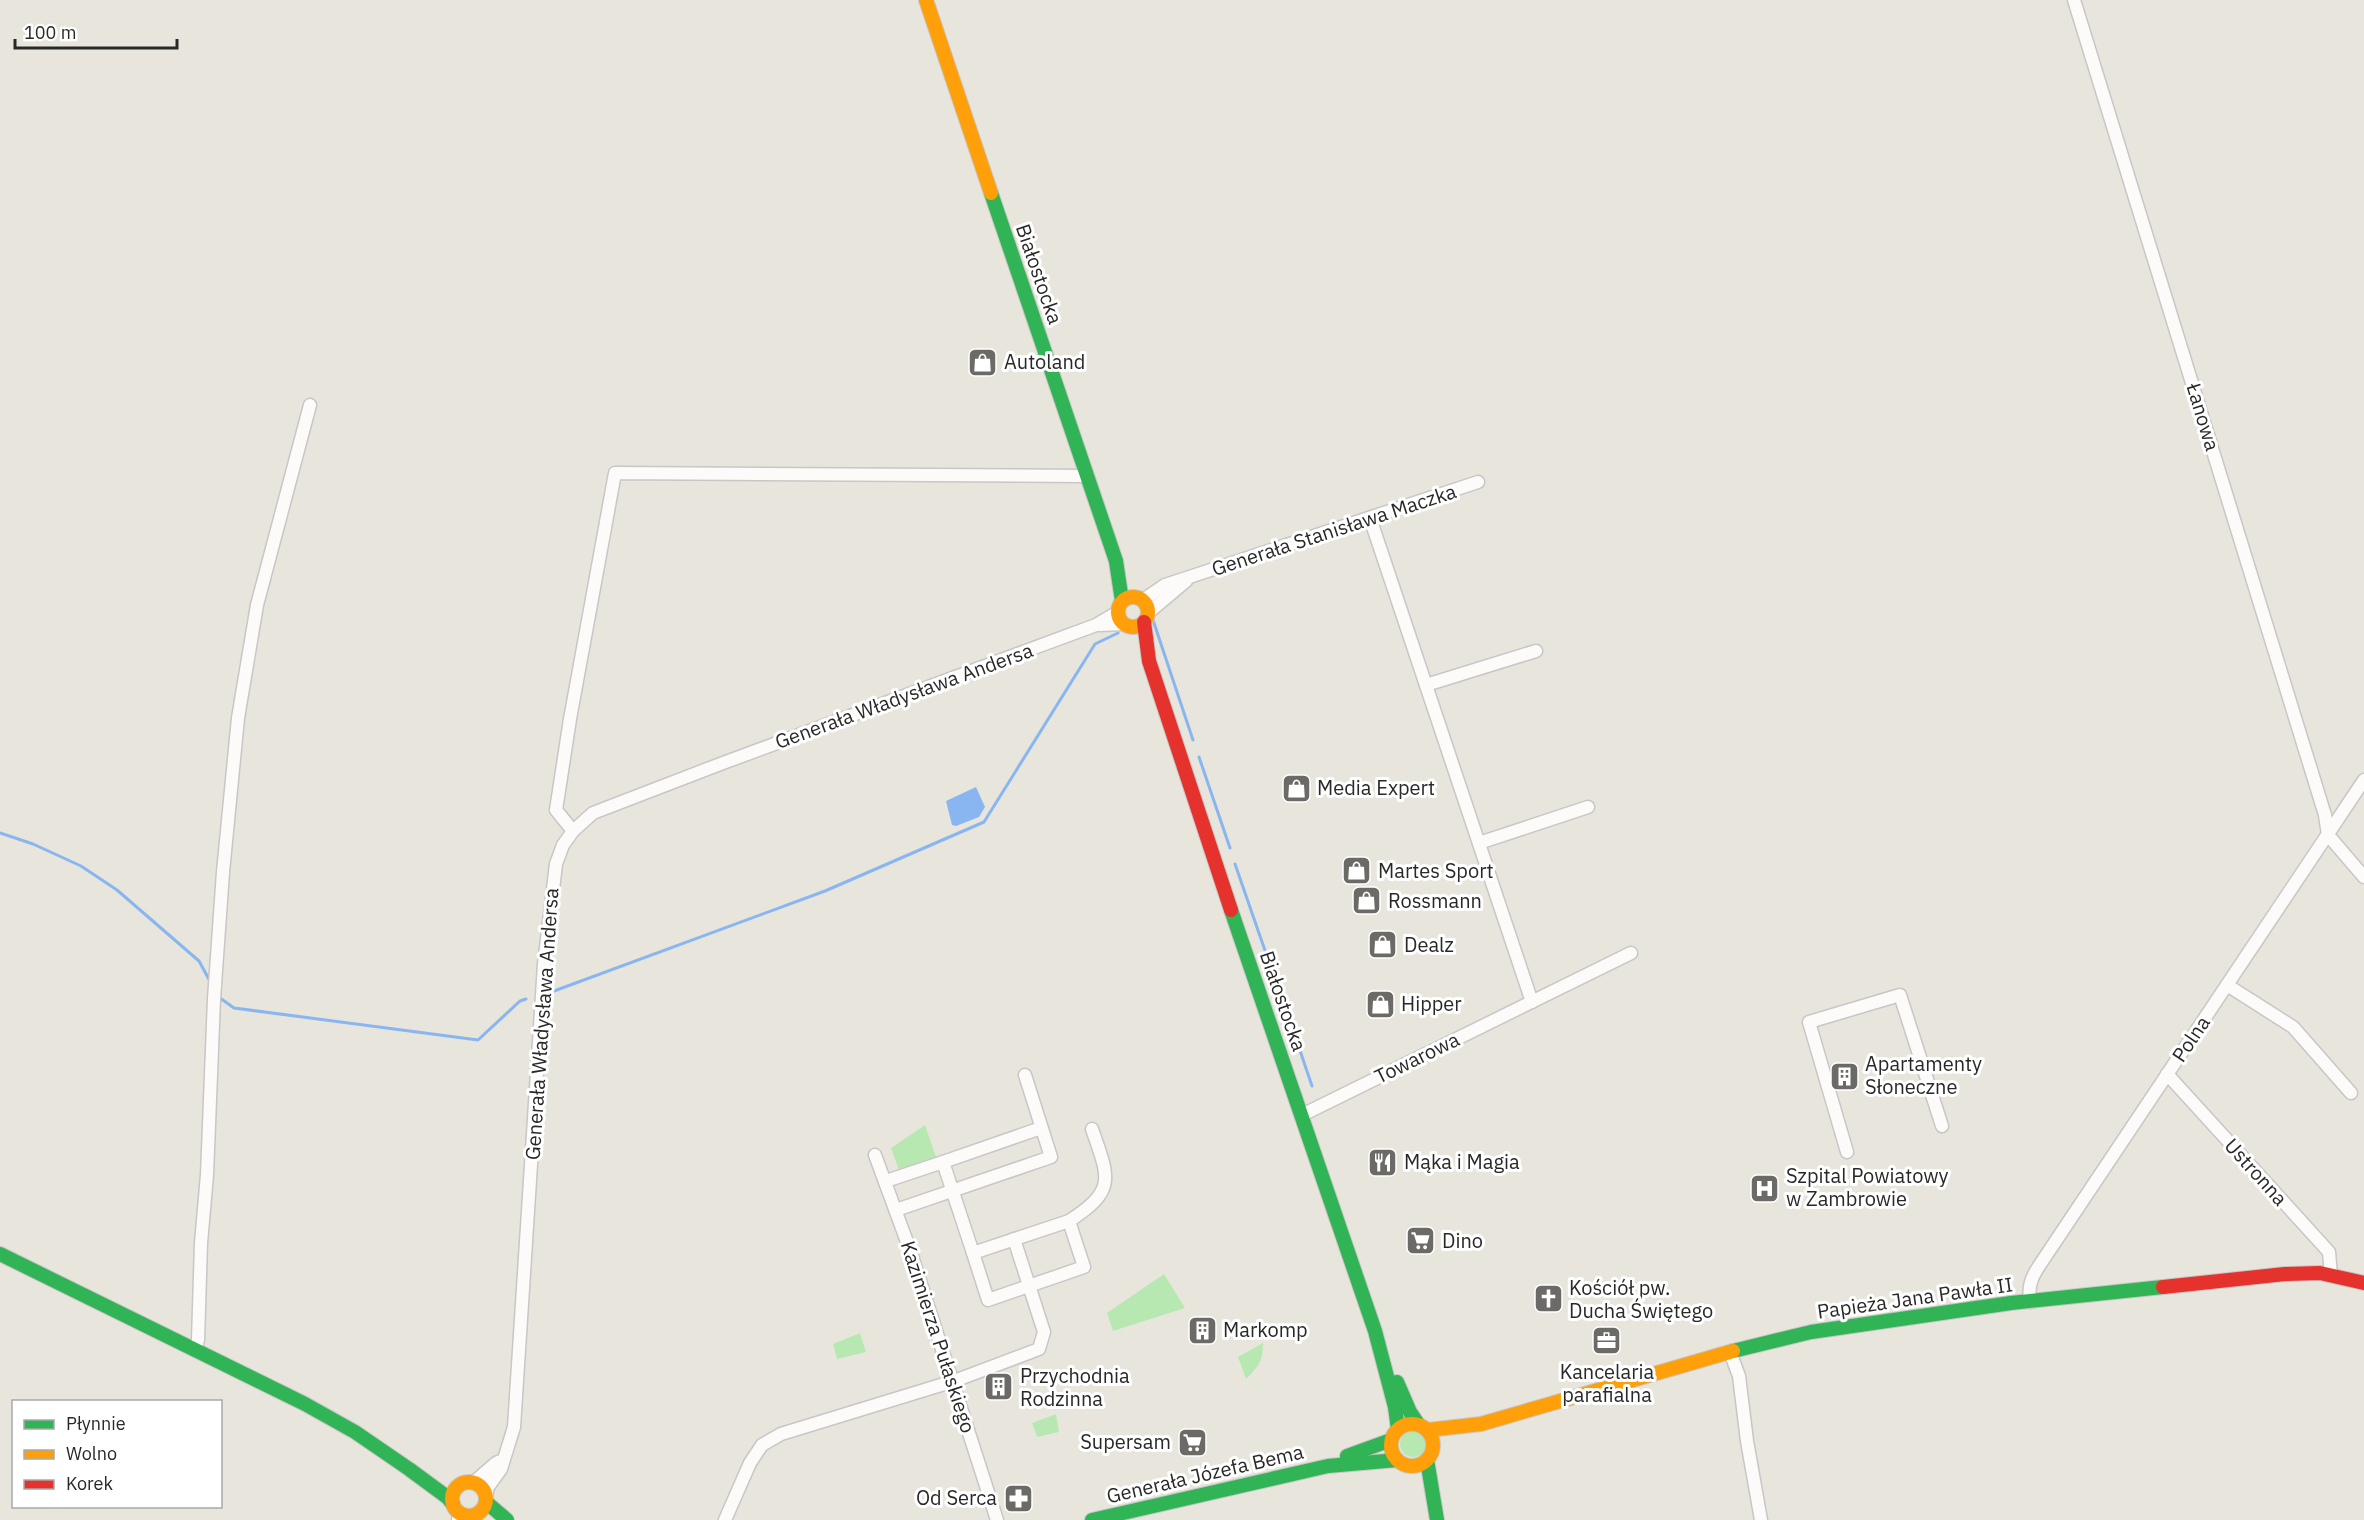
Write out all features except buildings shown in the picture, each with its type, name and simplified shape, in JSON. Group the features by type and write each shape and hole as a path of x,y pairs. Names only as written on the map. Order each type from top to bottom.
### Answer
{"street":[{"name":"Białostocka","path":"926,0 1116,561 1122,615 1149,661 1235,922 1382,1352 1394,1434"},
{"name":"Łanowa","path":"2074,0 2325,815 2328,835"},
{"path":"195,1350 198,1340 201,1243 207,1175 223,872 238,718 257,605 310,405"},
{"path":"573,831 556,810 570,718 615,473 1086,476"},
{"name":"Generała Stanisława Maczka","path":"1140,598 1166,585 1478,482"},
{"path":"1370,518 1532,1002"},
{"name":"Białostocka","path":"1116,561 1140,598"},
{"name":"Generała Stanisława Maczka","path":"1146,618 1191,577"},
{"path":"1130,597 1140,598 1146,603 1146,618 1136,627 1122,615 1130,597"},
{"name":"Generała Władysława Andersa","path":"486,1499 488,1487 501,1469 514,1427 550,896 556,864 563,845 573,831 593,813 1122,615"},
{"name":"Białostocka","path":"1146,618 1149,661"},
{"path":"1426,685 1536,651"},
{"name":"Polna","path":"2030,1302 2028,1288 2032,1278 2364,780"},
{"path":"1479,843 1587,807"},
{"path":"2328,835 2364,877"},
{"name":"Towarowa","path":"1302,1114 1631,953"},
{"path":"2227,985 2293,1028 2351,1093"},
{"path":"1847,1152 1809,1022 1900,995 1942,1126"},
{"name":"Ustronna","path":"2167,1074 2329,1252 2331,1275"},
{"path":"896,1210 1051,1157 1025,1075"},
{"path":"886,1181 1041,1128"},
{"path":"973,1253 1069,1221 1092,1206 1106,1187 1105,1168 1092,1129"},
{"name":"Kazimierza Pułaskiego","path":"875,1155 886,1181 954,1381 997,1520"},
{"path":"943,1162 988,1299 1084,1267 1069,1221"},
{"path":"725,1520 750,1463 762,1445 780,1434 954,1381 1039,1349 1044,1332 1014,1239"},
{"path":"0,1254 305,1404 355,1432 409,1468 447,1497 461,1514 487,1520"},
{"name":"Papieża Jana Pawła II","path":"1423,1427 1481,1424 1730,1352 1811,1332 2030,1302 2285,1274 2331,1275 2364,1283"},
{"name":"Białostocka","path":"1382,1352 1393,1371 1410,1412 1423,1427"},
{"path":"1730,1352 1739,1376 1761,1520"},
{"name":"Papieża Jana Pawła II","path":"1430,1454 1481,1424"},
{"path":"1404,1425 1423,1427 1432,1435 1430,1454 1437,1518 1391,1447 1394,1434 1404,1425"},
{"name":"Generała Józefa Bema","path":"1328,1466 1394,1434"},
{"path":"1402,1463 1415,1466 1430,1454"},
{"path":"461,1514 453,1494 503,1460"},
{"name":"Generała Józefa Bema","path":"1092,1520 1328,1466 1374,1460 1402,1463"},
{"path":"409,1468 480,1487 486,1499 507,1520"},
{"path":"461,1514 480,1512 486,1499"}],"green space":[{"path":"925,1125 936,1157 899,1170 891,1148"},
{"path":"1164,1274 1185,1308 1113,1331 1107,1313"},
{"path":"860,1333 866,1352 837,1359 833,1344"},
{"path":"1263,1343 1259,1363 1246,1379 1238,1357"},
{"path":"1056,1414 1059,1432 1037,1437 1032,1423"},
{"path":"1413,1431 1422,1435 1426,1444 1422,1453 1413,1457 1404,1453 1400,1444 1404,1435"}],"water":[{"path":"976,787 985,807 979,817 956,826 952,825 946,801"}],"waterway":[{"path":"1153,620 1193,740"},
{"path":"554,991 825,891 984,822 1095,644 1118,633"},
{"path":"1199,757 1230,848"},
{"path":"0,833 33,844 81,866 117,890 199,961 211,983"},
{"path":"1235,864 1285,1008"},
{"path":"220,998 234,1008 478,1040 520,1001 526,999"},
{"path":"1291,1024 1312,1086"}],"traffic: fast":[{"path":"991,193 1116,561 1122,601"},
{"path":"1231,910 1375,1331 1395,1407 1398,1429"},
{"path":"0,1254 305,1404 355,1432 409,1469 453,1504"},
{"path":"1733,1351 1811,1332 2011,1303 2163,1287"},
{"path":"1397,1382 1418,1424"},
{"path":"1347,1456 1391,1440"},
{"path":"1092,1520 1328,1466 1397,1460"},
{"path":"1427,1460 1437,1520"},
{"path":"486,1502 507,1520"}],"traffic: slow":[{"path":"926,0 991,193"},
{"path":"1133,597 1144,601 1148,612 1144,623 1133,627 1122,623 1118,612 1122,601 1133,597"},
{"path":"1428,1430 1481,1424 1733,1351"},
{"path":"1412,1424 1420,1425 1427,1430 1432,1437 1433,1445 1432,1453 1427,1460 1420,1465 1412,1466 1404,1465 1397,1460 1392,1453 1391,1445 1392,1437 1397,1430 1404,1425 1412,1424"},
{"path":"469,1482 481,1487 486,1499 481,1511 469,1516 457,1511 452,1499 457,1487 469,1482"}],"traffic: jam":[{"path":"1144,622 1149,661 1231,910"},
{"path":"2163,1287 2285,1274 2320,1273 2364,1283"}],"place":[{"name":"Autoland","path":"983,362"},
{"name":"Media Expert","path":"1296,788"},
{"name":"Martes Sport","path":"1357,871"},
{"name":"Rossmann","path":"1367,901"},
{"name":"Dealz","path":"1383,945"},
{"name":"Hipper","path":"1380,1004"},
{"name":"Apartamenty Słoneczne","path":"1844,1076"},
{"name":"Mąka i Magia","path":"1383,1162"},
{"name":"Szpital Powiatowy w Zambrowie","path":"1765,1188"},
{"name":"Dino","path":"1421,1241"},
{"name":"Kościół pw. Ducha Świętego","path":"1548,1299"},
{"name":"Markomp","path":"1202,1330"},
{"name":"Kancelaria parafialna","path":"1607,1341"},
{"name":"Przychodnia Rodzinna","path":"999,1387"},
{"name":"Supersam","path":"1192,1442"},
{"name":"Od Serca","path":"1018,1498"}]}
